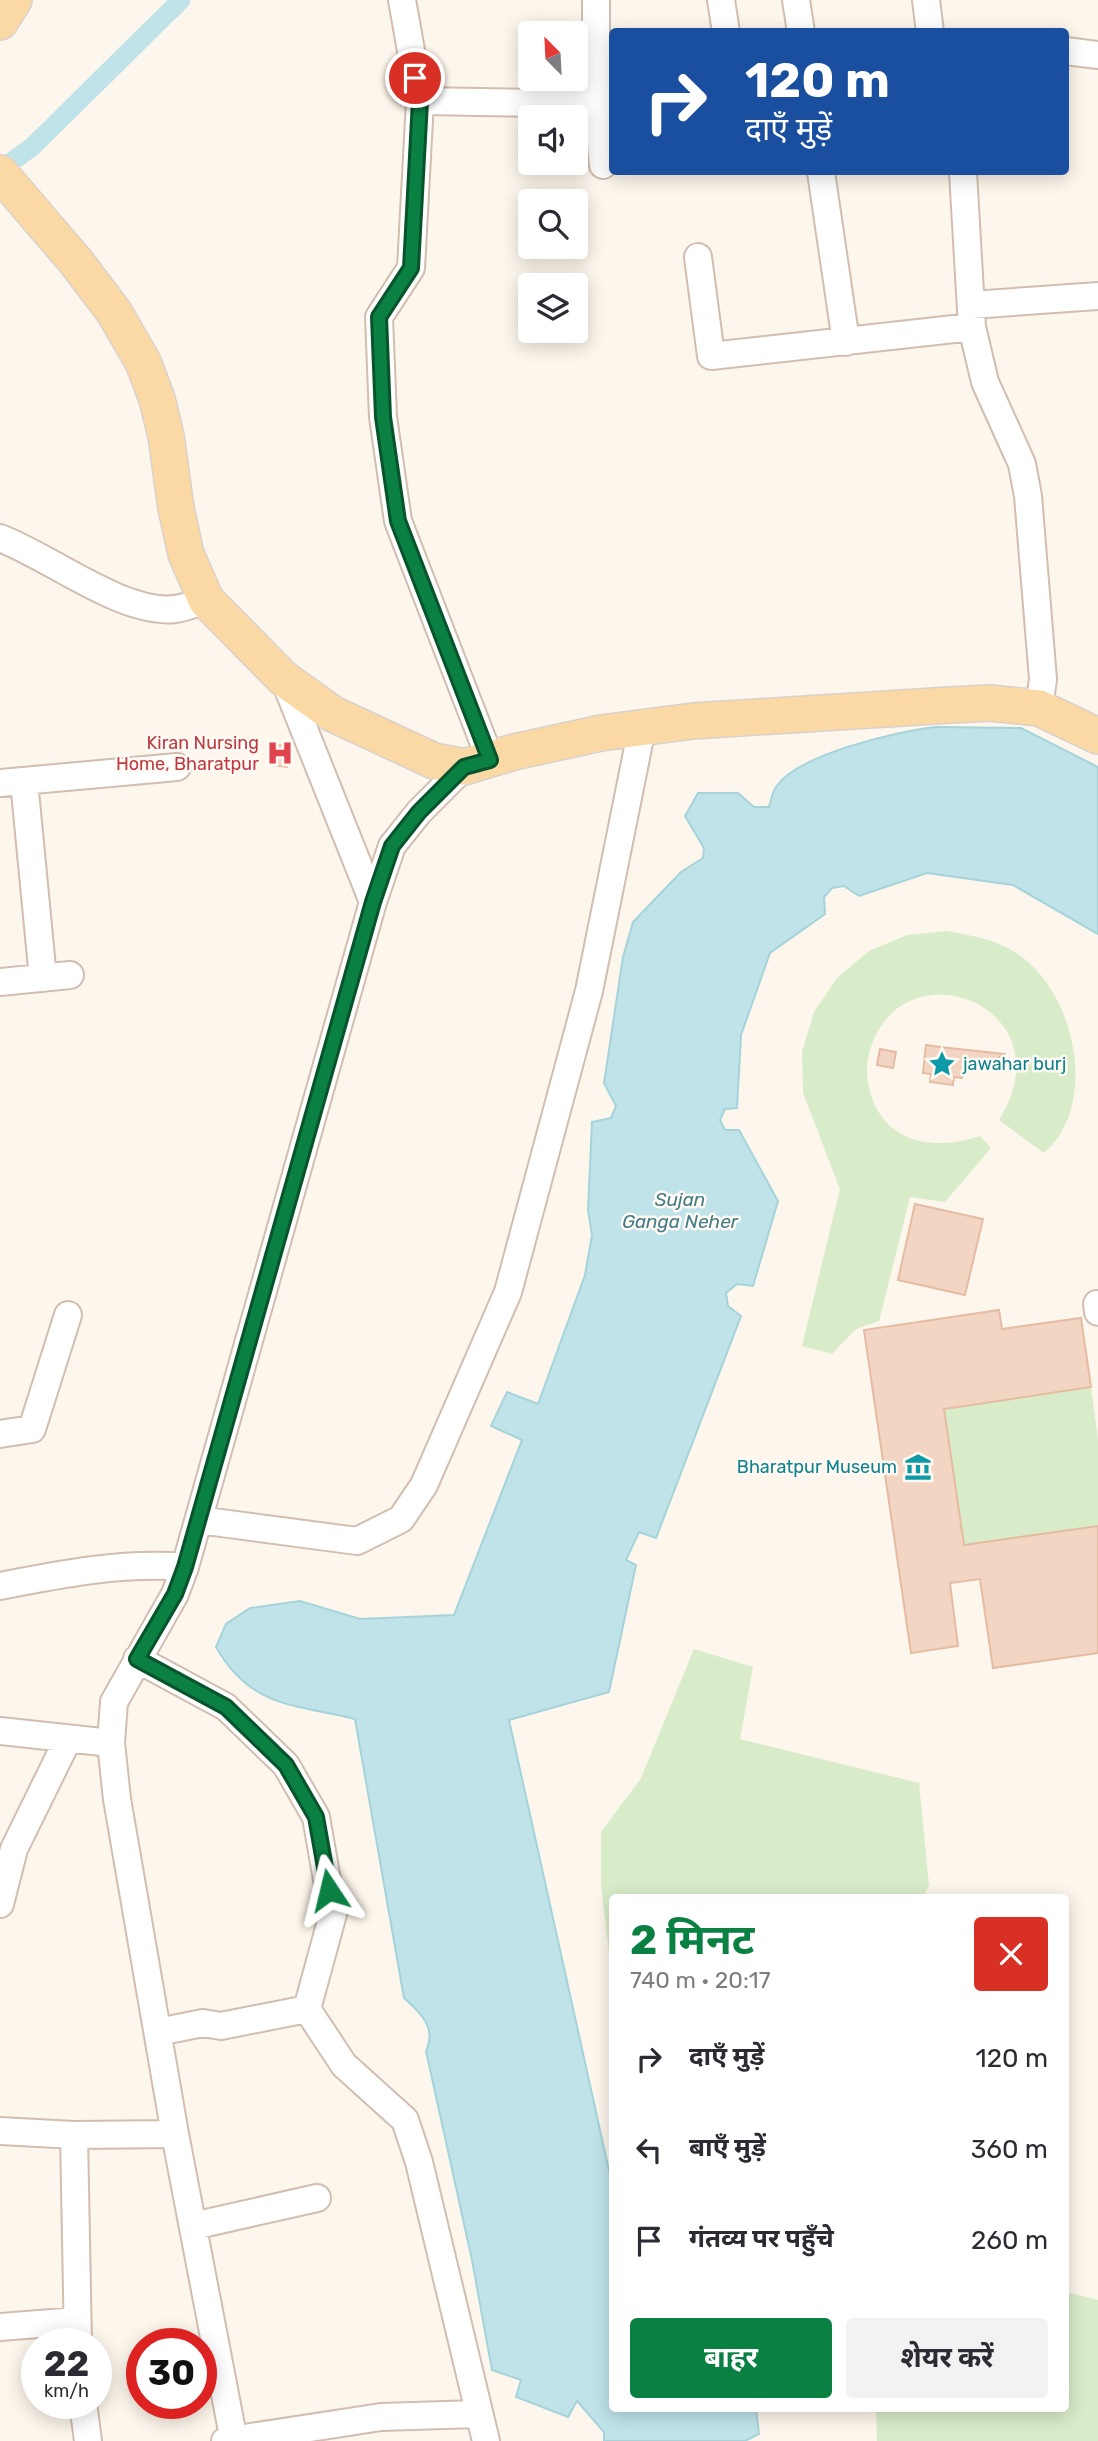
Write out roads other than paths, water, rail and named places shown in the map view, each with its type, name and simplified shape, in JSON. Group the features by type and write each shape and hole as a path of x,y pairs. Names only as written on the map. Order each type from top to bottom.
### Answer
{"main road":[{"path":"0,22 14,0"},
{"path":"9,184 106,302 143,362 157,399 166,436 176,508 186,554 206,600 284,679 333,714 434,761 477,763 601,733 693,721 963,704 1039,708 1098,736"}],"street":[{"path":"402,0 420,101 411,268 379,317 383,417 398,521 477,763 419,812 392,846 373,902 185,1567 175,1594 114,1702 111,1743 117,1799 231,2441 381,2417 477,2414"},
{"path":"596,0 604,94 603,165"},
{"path":"721,0 725,28"},
{"path":"796,0 800,28"},
{"path":"926,0 930,28"},
{"path":"1069,51 1098,55"},
{"path":"420,101 534,103 604,94"},
{"path":"821,175 846,342"},
{"path":"956,175 967,236"},
{"path":"963,175 972,316 985,382 1022,464 1028,496 1043,679 1039,708"},
{"path":"698,257 711,356 846,342 972,316 1098,296"},
{"path":"0,538 26,548 87,582 139,606 174,609 206,600"},
{"path":"284,679 373,902"},
{"path":"199,1520 356,1541 401,1519 424,1485 508,1292 589,991 642,728"},
{"path":"43,978 12,782 177,767"},
{"path":"0,982 69,975"},
{"path":"0,1434 32,1429 68,1315"},
{"path":"0,1586 58,1574 152,1564 185,1567"},
{"path":"137,1659 226,1707 286,1765 316,1817 333,1914 307,2009 344,2065 405,2120 419,2162 477,2414 486,2441"},
{"path":"0,1731 111,1743"},
{"path":"0,1904 14,1849 68,1739"},
{"path":"158,2032 203,2023 221,2026 307,2009"},
{"path":"0,2131 74,2136 175,2134"},
{"path":"74,2136 78,2328"},
{"path":"193,2226 317,2198"},
{"path":"0,2327 21,2328"},
{"path":"85,2419 88,2441"}],"water":[{"name":"Sujan Ganga Neher","path":"936,727 1021,728 1098,767 1098,934 1013,885 927,873 859,896 844,886 832,888 824,897 825,914 770,953 741,1035 737,1108 725,1109 720,1120 725,1130 739,1130 778,1201 753,1286 737,1284 726,1293 728,1306 741,1316 656,1538 639,1532 626,1560 636,1565 609,1692 509,1720 609,2170 609,2412 756,2412 759,2434 745,2441 604,2441 604,2432 577,2401 568,2417 516,2397 521,2380 492,2370 472,2260 426,2051 430,2035 426,2022 404,1998 355,1719 293,1706 259,1693 244,1682 216,1647 226,1624 250,1608 300,1601 360,1619 454,1615 522,1440 491,1426 507,1392 538,1404 585,1275 592,1235 588,1210 592,1122 611,1118 616,1106 604,1083 623,957 633,922 681,872 703,858 704,848 685,816 698,793 738,793 754,807 769,807 776,787 805,764 850,746 898,733"}],"waterway":[{"path":"0,170 32,147 181,0"}],"place":[{"name":"Kiran Nursing Home, Bharatpur","path":"280,753"},
{"name":"jawahar burj","path":"942,1064"},
{"name":"Bharatpur Museum","path":"918,1467"}]}
